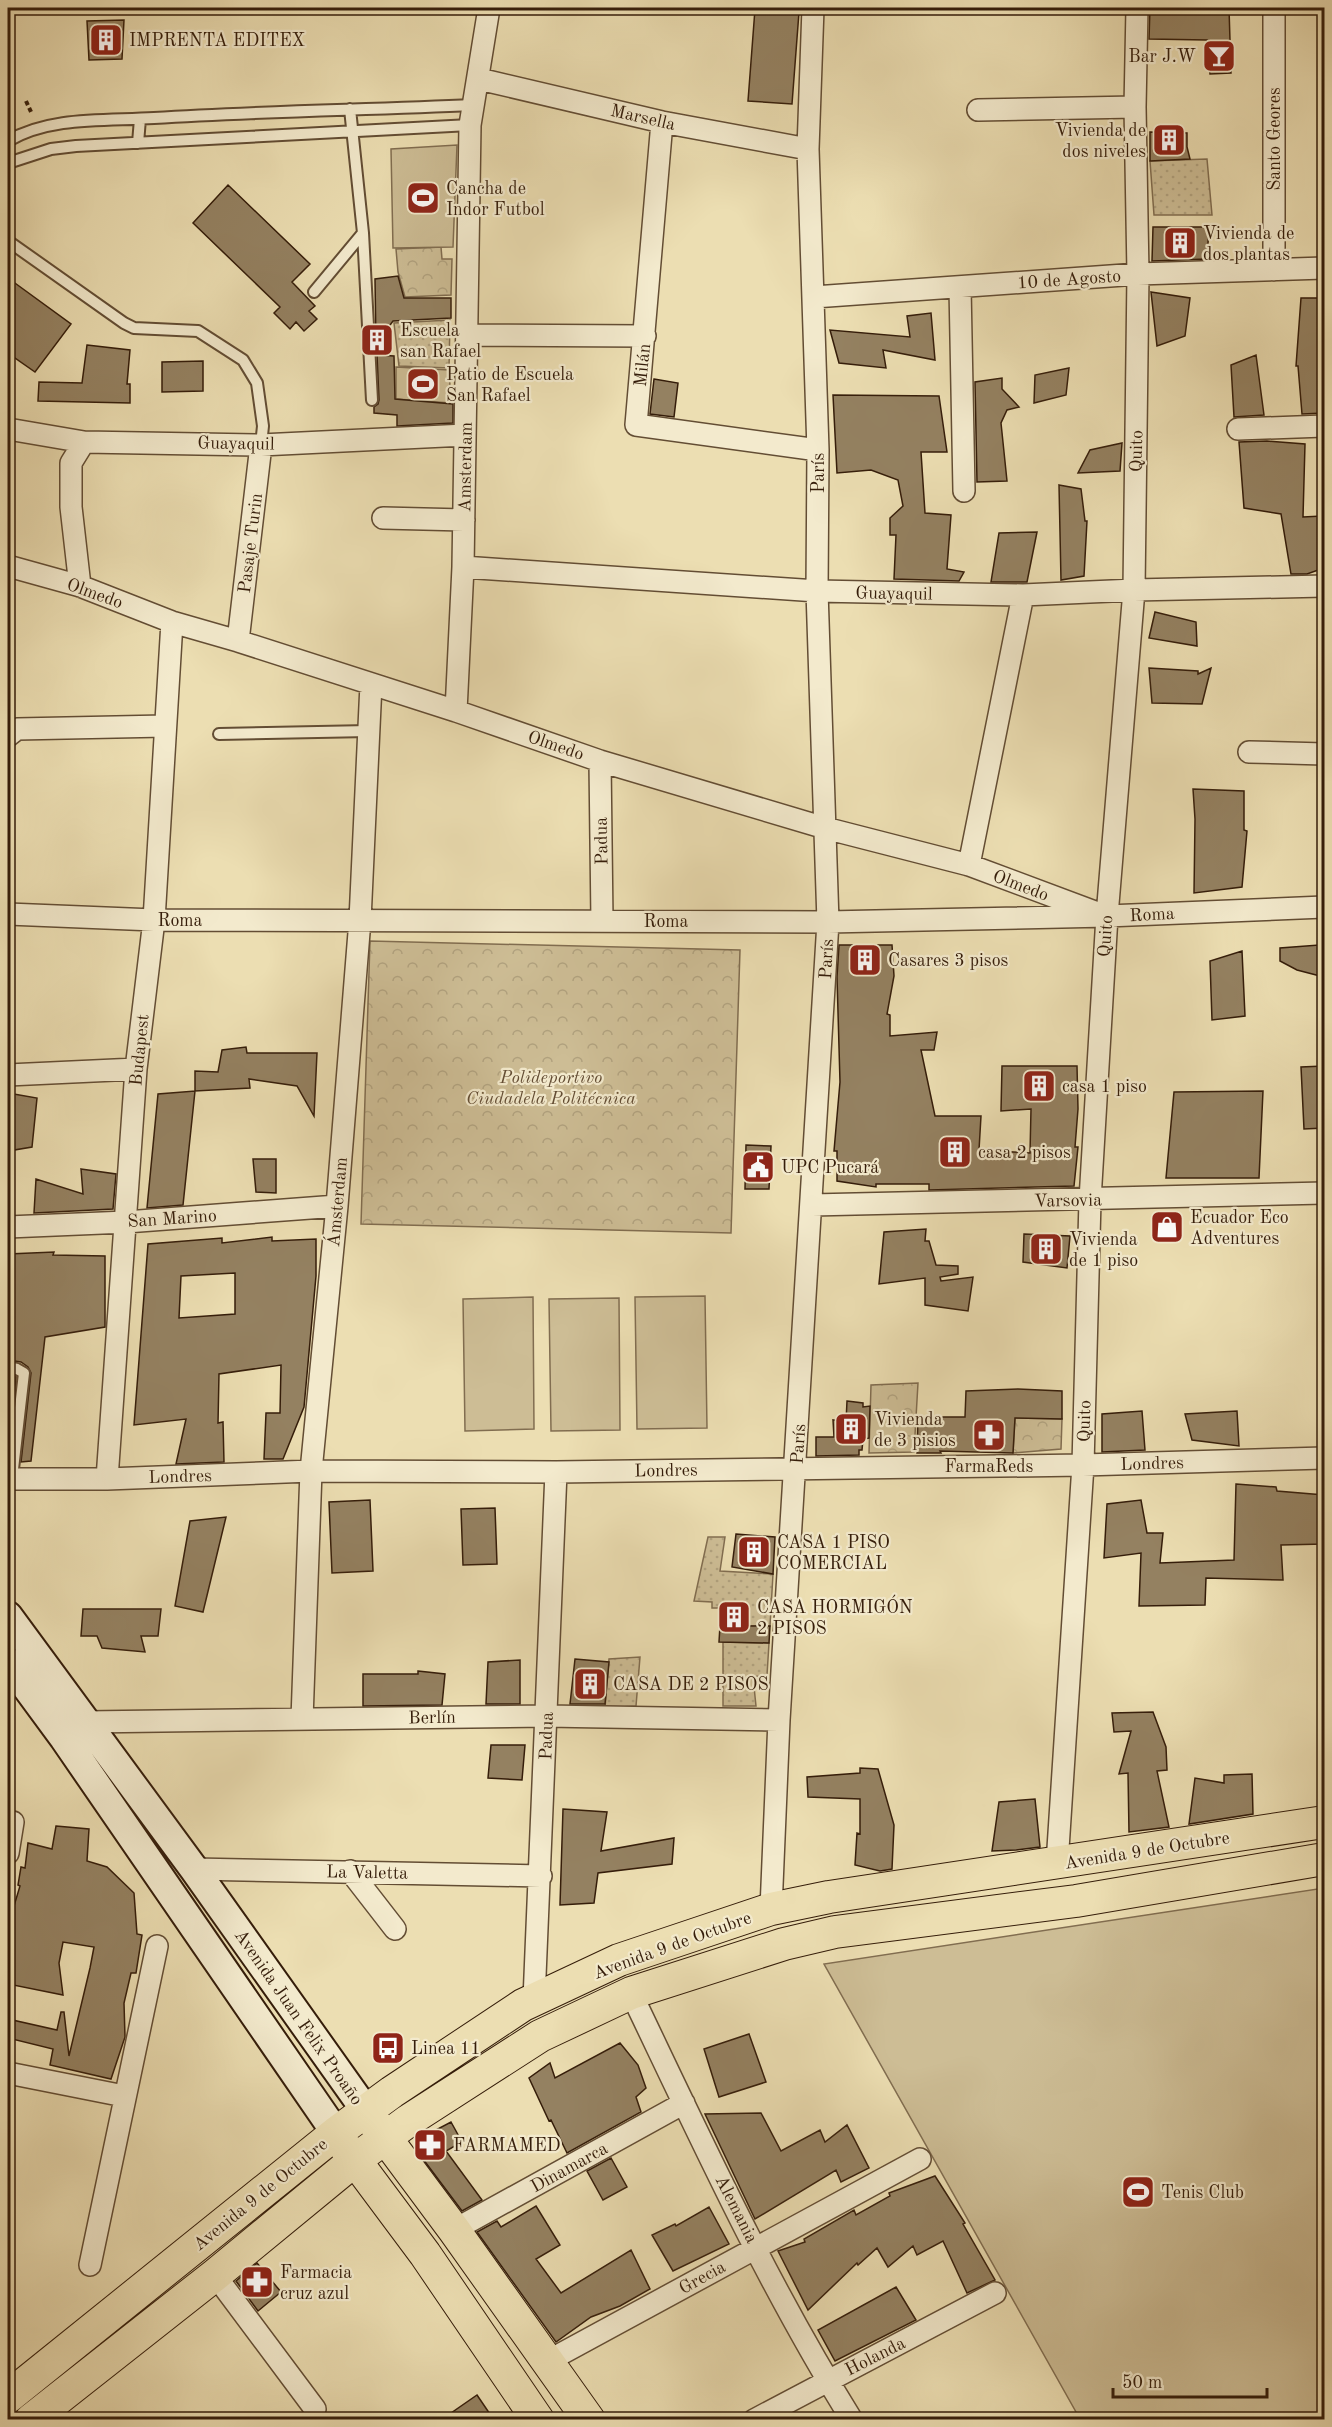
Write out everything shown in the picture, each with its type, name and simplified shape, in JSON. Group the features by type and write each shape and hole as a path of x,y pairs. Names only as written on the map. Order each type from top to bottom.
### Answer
{"main road":[{"name":"Avenida 9 de Octubre","path":"8,2397 366,2111 534,2000 618,1960 771,1909 829,1897 1324,1822"},
{"name":"Avenida 9 de Octubre","path":"31,2420 215,2275 355,2160 408,2121 540,2036 631,1993 784,1944 835,1932 1076,1900 1324,1859"},
{"name":"Avenida Juan Felix Proaño","path":"366,2111 589,2420"},
{"name":"Avenida Juan Felix Proaño","path":"336,2133 425,2254 538,2420"}],"street":[{"name":"Amsterdam","path":"456,711 463,567 472,115 489,8"},
{"name":"París","path":"771,1909 779,1720 828,922 818,591 818,450 808,149 813,8"},
{"name":"Quito","path":"1057,1864 1083,1465 1089,1200 1107,916 1134,590 1138,274 1135,108 1137,8"},
{"name":"Santo Geores","path":"1274,270 1275,8"},
{"name":"Marsella","path":"479,79 662,122 808,149"},
{"path":"978,110 1135,108"},
{"name":"Milán","path":"662,122 636,422 639,427 818,450"},
{"name":"10 de Agosto","path":"814,297 1138,274 1324,268"},
{"path":"960,287 964,491"},
{"path":"468,334 645,336"},
{"path":"1238,429 1324,426"},
{"name":"Guayaquil","path":"8,429 84,442 261,445 465,435"},
{"path":"80,586 71,507 72,463 84,442"},
{"name":"Pasaje Turin","path":"238,641 261,445"},
{"path":"383,518 464,520"},
{"name":"Olmedo","path":"8,566 80,586 172,622 456,711 600,761 825,828 969,865 1107,916"},
{"name":"Guayaquil","path":"463,567 818,591 1023,594 1324,586"},
{"path":"969,865 1023,594"},
{"name":"Budapest","path":"106,1479 136,1069 154,920 172,622"},
{"name":"Ámsterdam","path":"302,1719 311,1471 337,1206 360,920 371,684"},
{"path":"8,736 17,729 165,726"},
{"path":"1249,752 1324,754"},
{"name":"Padua","path":"600,761 602,921"},
{"name":"Roma","path":"8,914 154,920 828,922 1107,916 1324,906"},
{"path":"8,1075 136,1069"},
{"name":"Varsovia","path":"812,1205 1324,1193"},
{"name":"San Marino","path":"8,1227 126,1222 337,1206"},
{"name":"Londres","path":"10,1479 106,1479 311,1471 556,1472 1083,1465 1324,1458"},
{"name":"Padua","path":"534,2000 541,1876 556,1472"},
{"name":"Avenida Juan Felix Proaño","path":"13,1632 86,1722 366,2111"},
{"name":"Avenida Juan Felix Proaño","path":"8,1662 64,1738 336,2133"},
{"name":"Berlín","path":"86,1722 547,1716 779,1720"},
{"path":"8,1853 13,1822"},
{"name":"La Valetta","path":"194,1869 541,1876"},
{"path":"350,1871 395,1929"},
{"path":"90,2265 157,1946"},
{"name":"Alemania","path":"631,1993 756,2247 852,2420"},
{"path":"8,2073 124,2096"},
{"name":"Dinamarca","path":"454,2230 684,2103"},
{"name":"Grecia","path":"548,2361 920,2159"},
{"path":"215,2275 315,2409"},
{"name":"Holanda","path":"754,2420 995,2294"}],"lane":[{"path":"8,141 36,128 140,119 350,109 472,115"},
{"path":"350,109 363,233 372,400"},
{"path":"8,163 51,149 352,133 472,115"},
{"path":"138,143 140,119"},
{"path":"314,292 363,233"},
{"path":"8,241 124,323 134,328 198,331 243,360 257,383 263,426 261,445"},
{"path":"219,734 369,731"},
{"path":"8,1367 24,1374 12,1426 10,1479"}],"green space":[{"name":"Cancha de Indor Futbol","path":"457,145 453,247 393,248 391,149"},
{"path":"1207,159 1212,215 1154,215 1150,161"},
{"path":"441,247 442,259 452,259 451,295 405,297 398,272 396,249"},
{"path":"450,320 449,368 399,366 394,323"},
{"name":"Patio de Escuela San Rafael","path":"396,367 449,370 451,403 396,399"},
{"name":"Polideportivo Ciudadela Politécnica","path":"370,941 740,950 731,1233 361,1224"},
{"path":"705,1296 707,1428 637,1429 635,1297"},
{"path":"533,1297 534,1429 465,1431 463,1299"},
{"path":"619,1298 620,1430 551,1431 549,1299"},
{"path":"918,1383 914,1452 869,1453 871,1385"},
{"path":"1015,1418 1062,1419 1061,1449 1013,1453"},
{"path":"708,1537 725,1537 720,1571 773,1574 770,1626 746,1626 748,1608 712,1608 712,1602 694,1601"},
{"path":"723,1642 769,1643 767,1675 753,1677 756,1706 723,1706"},
{"path":"640,1657 636,1706 605,1708 609,1659"},
{"name":"Tenis Club","path":"1324,1888 1324,2419 1080,2419 824,1964"}],"building":[{"name":"Bar J.W","path":"1150,8 1229,8 1231,73 1210,74 1207,40 1149,39"},
{"path":"755,9 799,12 792,104 748,101"},
{"name":"IMPRENTA EDITEX","path":"124,20 122,59 89,60 87,21"},
{"path":"1150,132 1187,133 1190,159 1150,161"},
{"path":"228,185 310,264 292,282 315,306 309,311 317,319 304,331 296,322 290,329 274,313 280,307 193,223"},
{"name":"Vivienda de dos plantas","path":"1153,227 1209,227 1207,259 1152,261"},
{"path":"398,276 404,298 451,298 451,318 393,321 376,344 375,279"},
{"path":"8,278 71,324 35,372 8,353"},
{"path":"1151,292 1190,298 1185,336 1157,346"},
{"path":"1301,298 1324,298 1324,413 1302,414 1298,366 1296,366"},
{"path":"931,313 935,360 883,350 886,368 839,363 830,330 910,337 907,316"},
{"path":"87,345 130,350 127,384 130,384 130,403 38,401 39,382 82,383"},
{"path":"377,355 394,356 395,399 453,404 453,423 397,426 397,415 374,413 374,407 379,400"},
{"path":"1256,355 1264,415 1234,417 1231,365"},
{"path":"203,361 203,391 162,392 162,362"},
{"path":"1069,368 1066,395 1034,403 1035,375"},
{"path":"1002,378 1002,389 1019,407 1007,410 1001,423 1007,481 977,482 975,382"},
{"path":"654,379 678,383 674,417 650,414"},
{"path":"833,395 939,396 947,452 921,452 925,513 951,515 947,569 964,572 959,581 894,579 896,535 890,535 890,518 903,506 898,480 871,470 837,473"},
{"path":"1267,441 1305,444 1303,517 1322,516 1324,568 1307,574 1291,574 1281,514 1244,508 1239,442"},
{"path":"1122,443 1120,471 1078,473 1090,450"},
{"path":"1059,485 1081,489 1085,521 1087,521 1084,576 1061,580"},
{"path":"1037,532 1027,582 991,582 999,533"},
{"path":"1155,612 1196,622 1197,646 1149,638"},
{"path":"1149,668 1198,671 1198,674 1211,668 1202,704 1152,703"},
{"path":"1193,789 1244,791 1244,830 1247,831 1242,887 1194,893"},
{"path":"839,945 892,945 894,976 887,1014 890,1015 890,1036 937,1032 934,1050 921,1050 935,1116 981,1116 979,1150 1030,1153 1031,1109 1001,1111 1002,1066 1077,1066 1078,1109 1075,1147 1078,1147 1074,1186 929,1190 929,1184 876,1184 876,1187 837,1181 837,1151 834,1151 840,1082 837,977"},
{"path":"1319,945 1320,976 1297,970 1280,961 1280,948"},
{"path":"1242,951 1245,1016 1212,1020 1210,961"},
{"path":"246,1047 247,1053 317,1053 314,1116 297,1086 249,1079 250,1088 195,1091 195,1071 218,1072 222,1050"},
{"path":"1324,1066 1324,1128 1304,1129 1301,1067"},
{"path":"195,1091 183,1205 147,1208 158,1094"},
{"path":"1263,1091 1259,1178 1166,1178 1174,1092"},
{"path":"8,1093 37,1098 32,1147 8,1151"},
{"name":"UPC Pucará","path":"746,1145 771,1146 769,1189 745,1189"},
{"path":"253,1159 276,1159 276,1193 256,1192"},
{"path":"81,1169 116,1174 113,1209 34,1213 36,1179 83,1194"},
{"path":"926,1229 925,1241 929,1241 936,1265 958,1266 958,1274 940,1277 941,1281 973,1277 968,1311 925,1305 925,1278 879,1284 884,1232"},
{"name":"Vivienda de 1 piso","path":"1024,1234 1070,1236 1067,1268 1023,1262"},
{"path":"272,1237 272,1241 316,1239 316,1276 304,1407 283,1459 264,1459 266,1413 280,1413 281,1365 219,1374 218,1423 223,1422 224,1462 176,1464 186,1419 134,1425 148,1244 222,1238 222,1243","holes":["235,1273 235,1314 179,1318 181,1276"]},
{"path":"54,1252 53,1255 105,1256 105,1327 45,1337 31,1461 21,1462 31,1373 28,1367 21,1362 8,1360 8,1254"},
{"path":"8,1375 16,1377 8,1451"},
{"path":"1018,1389 1062,1391 1062,1419 1015,1418 1013,1453 940,1451 941,1453 917,1453 918,1417 965,1417 966,1391"},
{"name":"Vivienda de 3 pisios","path":"847,1401 863,1403 863,1407 870,1406 869,1438 863,1439 859,1455 816,1456 816,1437 834,1437 833,1420 846,1422"},
{"path":"1142,1411 1145,1450 1102,1452 1102,1414"},
{"path":"1237,1411 1239,1446 1192,1440 1185,1414"},
{"path":"1236,1484 1276,1487 1277,1491 1324,1495 1324,1544 1281,1545 1283,1580 1206,1578 1205,1605 1139,1606 1141,1553 1104,1558 1107,1504 1141,1500 1147,1533 1163,1533 1160,1563 1234,1560"},
{"path":"370,1500 373,1571 332,1573 329,1502"},
{"path":"495,1508 497,1564 463,1565 461,1509"},
{"path":"226,1517 203,1612 175,1606 190,1521"},
{"name":"CASA 1 PISO COMERCIAL","path":"736,1534 775,1537 773,1574 732,1567"},
{"name":"CASA HORMIGÓN 2 PISOS","path":"748,1608 746,1626 770,1626 769,1643 719,1642 721,1609"},
{"path":"83,1609 161,1609 158,1636 141,1636 145,1652 102,1648 97,1636 81,1636"},
{"name":"CASA DE 2 PISOS","path":"575,1659 609,1662 605,1704 570,1704"},
{"path":"520,1660 520,1704 486,1704 488,1662"},
{"path":"418,1671 445,1674 442,1705 363,1706 363,1674 418,1674"},
{"path":"1153,1712 1166,1747 1167,1770 1157,1771 1169,1827 1129,1832 1128,1773 1119,1774 1131,1731 1114,1732 1112,1713"},
{"path":"491,1745 525,1745 522,1780 488,1778"},
{"path":"860,1768 878,1769 894,1825 892,1869 880,1871 855,1865 857,1833 860,1834 860,1799 808,1797 807,1777 860,1773"},
{"path":"1252,1774 1253,1814 1189,1824 1195,1778 1224,1783 1224,1775"},
{"path":"1035,1799 1040,1847 992,1851 999,1802"},
{"path":"563,1809 607,1812 601,1851 674,1838 672,1864 598,1873 594,1903 560,1905"},
{"path":"56,1826 89,1829 87,1861 107,1867 134,1893 137,1934 142,1935 136,1973 131,1973 124,2003 125,2037 111,2079 50,2065 53,2049 8,2038 8,2019 57,2030 61,2012 64,2012 69,2056 90,1968 94,1947 63,1942 59,1963 63,1995 8,1984 8,1926 20,1886 18,1885 21,1867 25,1868 28,1843 52,1849"},
{"path":"749,2034 766,2082 719,2097 704,2049"},
{"path":"620,2043 638,2065 646,2088 636,2097 641,2112 567,2153 529,2078 550,2063 555,2078"},
{"path":"761,2113 781,2151 820,2130 825,2142 847,2125 869,2168 841,2182 836,2170 755,2219 705,2114"},
{"path":"451,2122 462,2142 446,2151 482,2200 462,2211 420,2155 422,2146 430,2133"},
{"path":"611,2158 627,2187 603,2200 587,2171"},
{"path":"935,2176 965,2223 963,2224 995,2280 967,2293 943,2241 917,2255 913,2246 888,2267 877,2248 858,2265 857,2263 808,2310 778,2251 805,2242 804,2239 854,2210 856,2215 890,2196 889,2193"},
{"path":"536,2206 560,2245 536,2259 561,2293 631,2250 650,2289 620,2306 591,2317 556,2342 477,2232 497,2221 501,2227"},
{"path":"709,2207 729,2244 673,2271 652,2235 675,2224 676,2226"},
{"path":"257,2263 281,2292 258,2311 236,2281"},
{"path":"896,2287 916,2320 835,2361 818,2330"},
{"path":"477,2395 494,2420 441,2420"}],"place":[{"name":"IMPRENTA EDITEX","path":"106,40"},
{"name":"Bar J.W","path":"1219,56"},
{"name":"Vivienda de dos niveles","path":"1169,140"},
{"name":"Cancha de Indor Futbol","path":"423,198"},
{"name":"Vivienda de dos plantas","path":"1180,243"},
{"name":"Escuela san Rafael","path":"377,340"},
{"name":"Patio de Escuela San Rafael","path":"423,384"},
{"name":"Casares 3 pisos","path":"865,960"},
{"name":"casa 1 piso","path":"1039,1086"},
{"name":"casa 2 pisos","path":"955,1152"},
{"name":"UPC Pucará","path":"758,1167"},
{"name":"Ecuador Eco Adventures","path":"1167,1227"},
{"name":"Vivienda de 1 piso","path":"1046,1249"},
{"name":"Vivienda de 3 pisios","path":"851,1429"},
{"name":"FarmaReds","path":"989,1435"},
{"name":"CASA 1 PISO COMERCIAL","path":"754,1552"},
{"name":"CASA HORMIGÓN 2 PISOS","path":"734,1617"},
{"name":"CASA DE 2 PISOS","path":"590,1684"},
{"name":"Linea 11","path":"388,2048"},
{"name":"FARMAMED","path":"430,2145"},
{"name":"Tenis Club","path":"1138,2192"},
{"name":"Farmacia cruz azul","path":"257,2282"}]}
